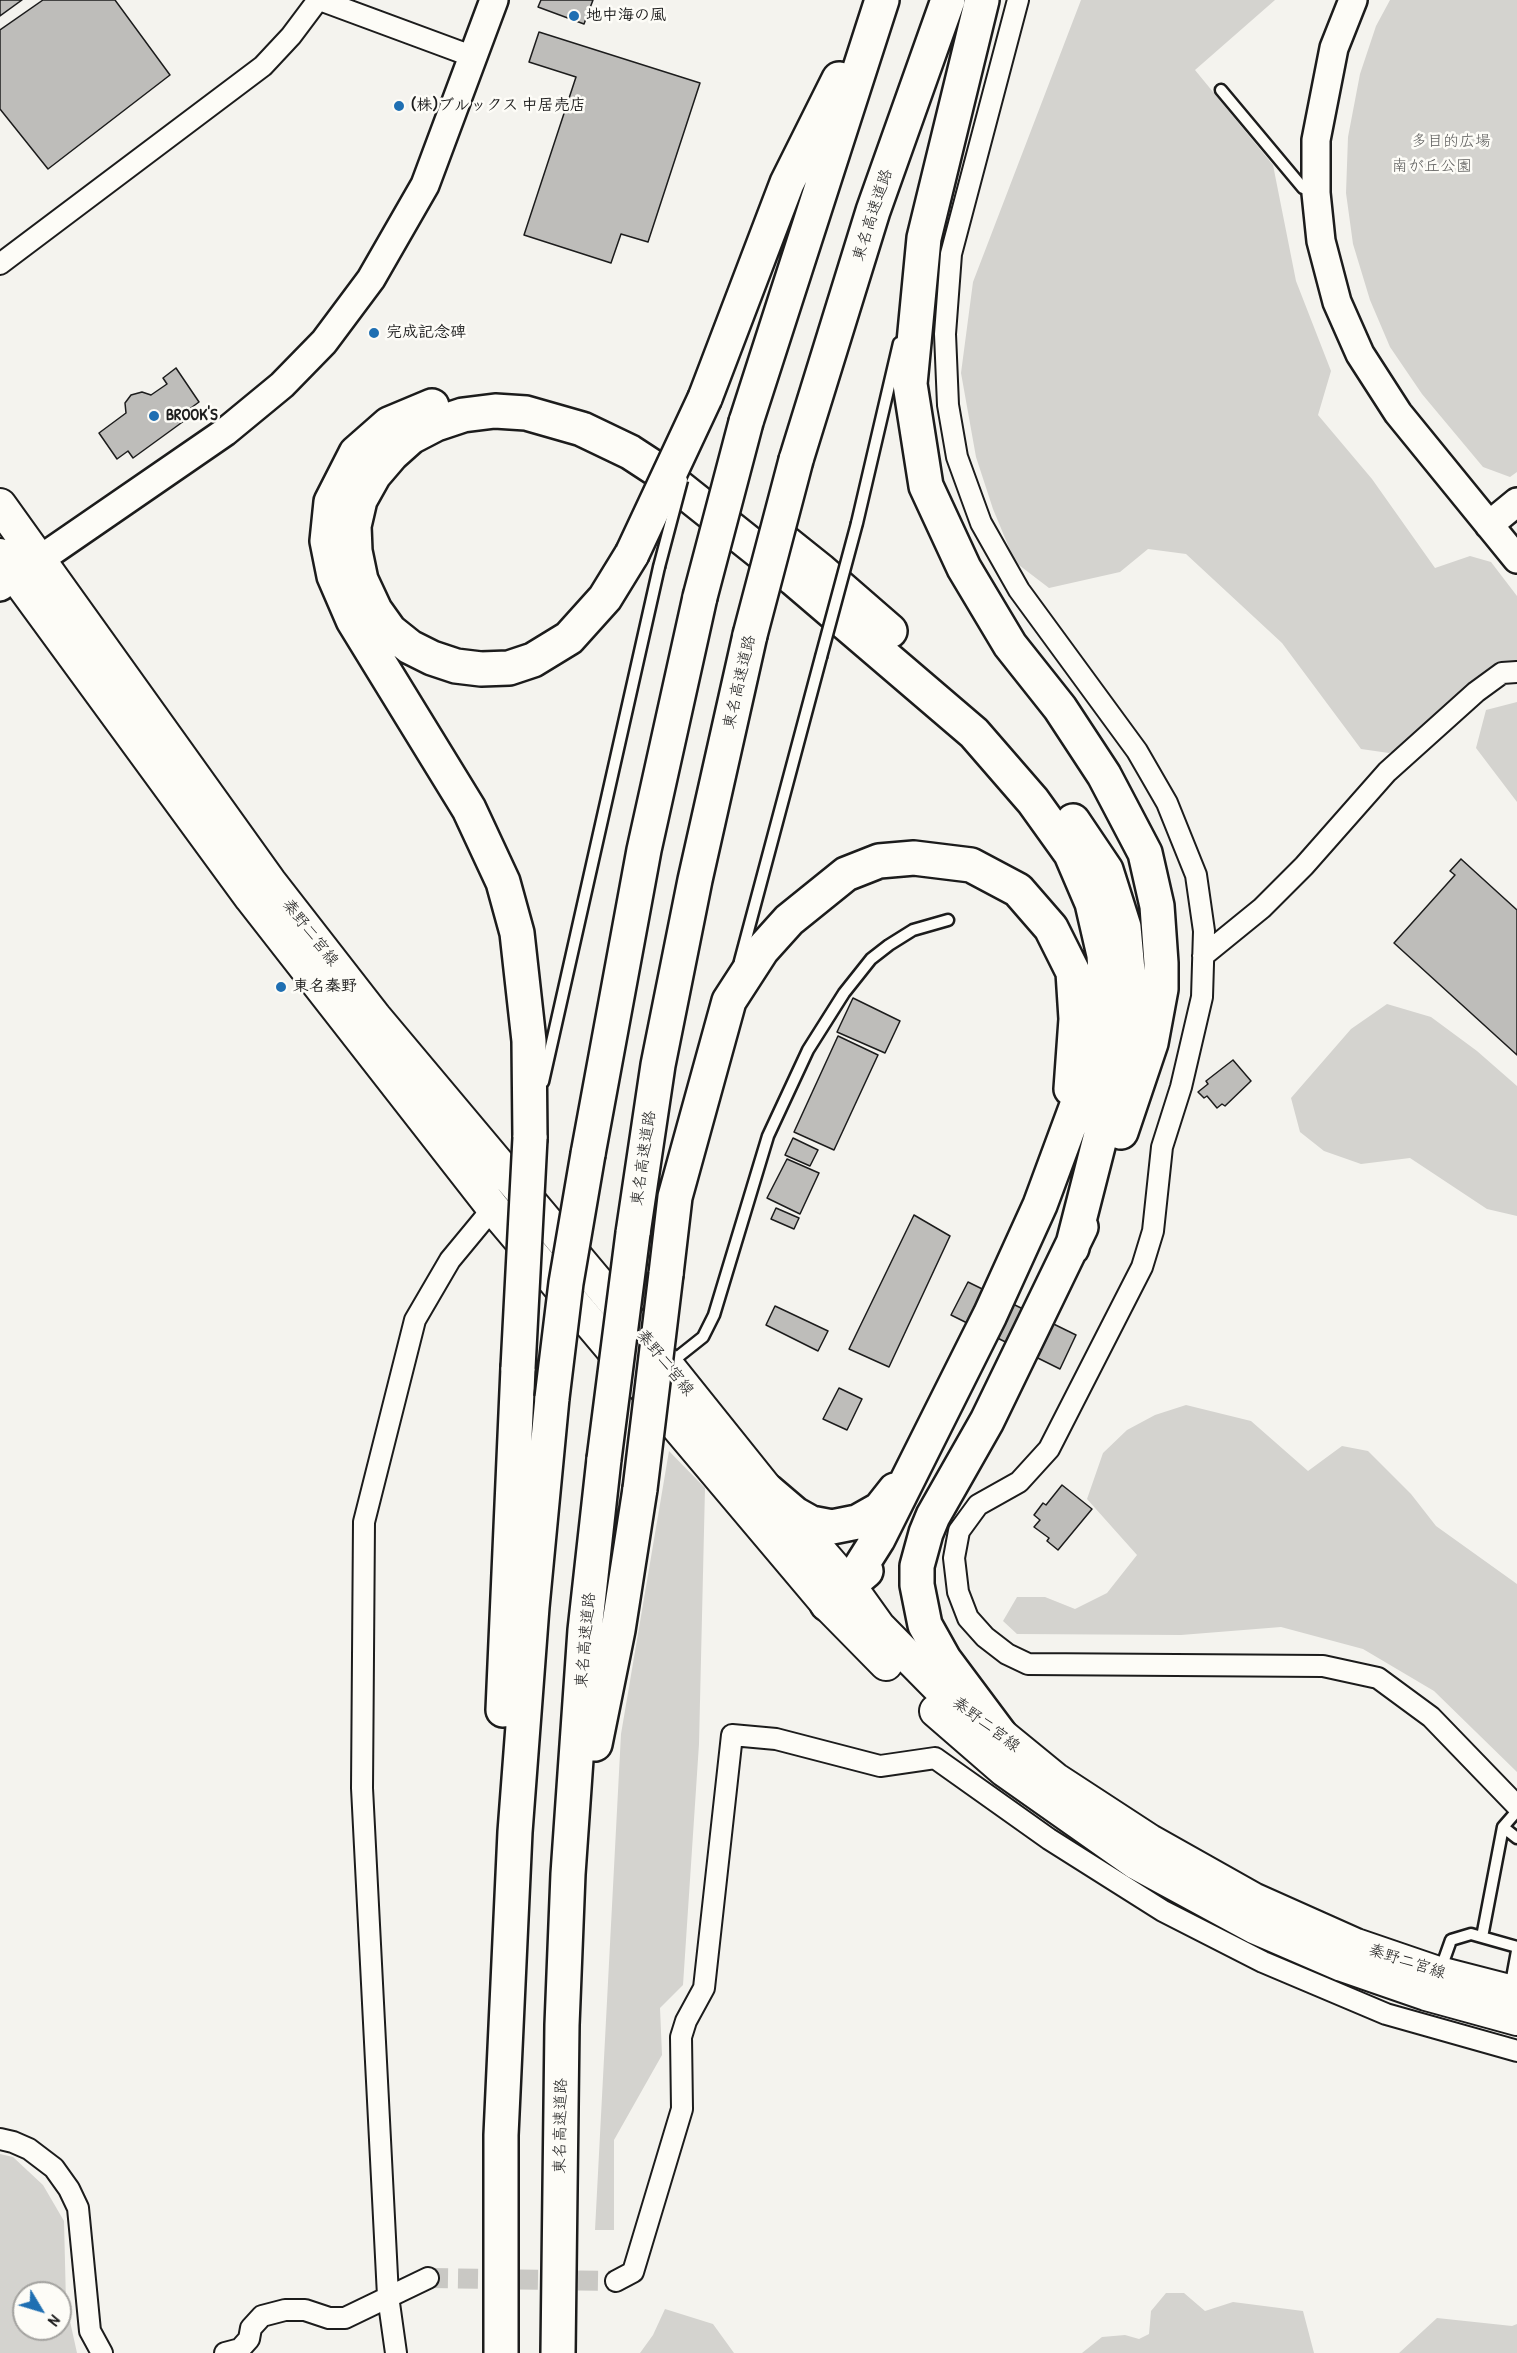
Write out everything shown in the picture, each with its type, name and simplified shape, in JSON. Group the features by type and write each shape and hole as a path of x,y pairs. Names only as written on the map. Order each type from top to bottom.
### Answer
{"highway":[{"path":"838,1594 878,1539 990,1315 1040,1205 1094,1059 1107,1008 1104,955 1092,903 1071,854 1032,801 974,733 830,609 647,463 611,442 582,429 526,413 495,411 463,415 436,424 411,437 374,475 360,500 354,526 355,551 361,580 375,610 390,631 410,647 456,666 481,669 509,668 533,660 569,638 605,598 645,561 705,398 787,183 880,0"},
{"path":"501,2135 514,1832 532,1607 552,1398 566,1283 588,1154 644,850 700,597 746,422 880,0"},
{"name":"東名高速道路","path":"558,2353 562,2025 568,1874 585,1630 633,1233 660,1053 695,880 750,635 796,460 873,211 948,0"},
{"path":"982,0 924,238 910,384 926,486 964,568 1010,645 1060,708 1104,775 1145,853 1157,906 1161,963 1161,989 1151,1043 1120,1136 1072,1248 987,1420 929,1524 921,1549 916,1585 925,1625 959,1682 1000,1734"},
{"path":"501,2353 501,1825 505,1628 530,1138 529,1041 517,933 503,882 469,810 353,620 334,576 327,541 331,502 356,453 389,424 434,405 480,393 528,392 587,406 641,435 689,467 821,571 917,654 988,721 1060,803 1106,870 1124,927 1129,982 1126,1029 1121,1056 1072,1248"},
{"path":"568,1874 618,1630 640,1489 675,1197 729,1001 762,950 789,920 846,874 879,861 914,858 971,865 1018,890 1052,928 1073,972 1076,1018 1067,1133"},
{"path":"838,1594 869,1569 894,1544 960,1459 987,1420"},
{"path":"768,1491 795,1514 811,1522 832,1527 857,1522 880,1509 920,1457"}],"main road":[{"name":"秦野二宮線","path":"0,505 14,570 251,898 493,1208 838,1594 879,1628 950,1699 1000,1734 1055,1779 1149,1841 1253,1899 1356,1945 1514,2001"},
{"name":"秦野二宮線","path":"14,570 270,882 375,1017 667,1365 768,1491 838,1594 907,1686 1004,1770 1136,1863 1254,1927 1342,1965 1426,1994 1514,2001"}],"street":[{"path":"0,264 262,66 291,36 319,0 474,57"},
{"path":"14,570 225,432 282,385 324,342 371,279 425,185 494,0"},
{"path":"1018,0 951,254 945,334 948,405 957,457 981,523 1019,590 1137,751 1167,803 1196,875 1204,932 1202,996 1181,1087 1162,1148 1153,1231 1142,1267 1049,1449 1019,1482 978,1505 959,1531 954,1558 958,1592 968,1618 985,1637 1007,1654 1028,1664 1323,1666 1378,1678 1431,1717 1517,1806"},
{"path":"1353,0 1334,48 1316,140 1316,193 1321,241 1337,302 1360,354 1398,413 1517,559"},
{"path":"1489,525 1517,502"},
{"path":"1203,956 1262,908 1304,866 1387,772 1476,692 1502,673 1517,672"},
{"path":"396,2353 388,2296 362,1788 364,1522 415,1320 450,1260 493,1208"},
{"path":"615,2281 633,2272 682,2109 681,2037 686,2021 704,1988 732,1735 776,1739 880,1766 935,1758 1049,1839 1173,1916 1263,1962 1386,2014 1517,2051"},
{"path":"0,2139 29,2149 54,2168 69,2189 78,2208 90,2331 102,2353"},
{"path":"225,2353 240,2349 249,2339 251,2328 261,2316 285,2310 305,2310 329,2318 345,2318 428,2278"}],"lane":[{"path":"1221,90 1303,188 1316,193"},
{"path":"905,318 924,238"},
{"path":"729,1001 857,523 902,329"},
{"path":"530,1138 645,561"},
{"path":"667,1365 703,1337 710,1322 768,1136 808,1050 844,993 871,959 913,930 948,920"},
{"path":"1477,1936 1503,1827 1517,1811"},
{"path":"1503,1827 1517,1838"},
{"path":"1439,1974 1451,1940 1477,1936 1517,1949 1514,2001"}],"green space":[{"path":"1081,0 1275,0 1195,70 1273,165 1296,281 1331,371 1318,415 1372,479 1435,568 1470,556 1491,562 1517,596 1517,674 1423,738 1389,753 1361,749 1282,643 1186,554 1148,549 1120,572 1049,588 1015,562 993,509 976,457 961,373 973,282"},
{"name":"南が丘公園","path":"1390,0 1517,0 1517,472 1510,477 1483,467 1422,394 1390,347 1370,300 1353,244 1346,193 1348,137 1360,74 1376,26"},
{"path":"1517,702 1517,802 1476,748 1486,710"},
{"path":"1387,1004 1431,1017 1477,1051 1517,1086 1517,1216 1487,1209 1410,1158 1361,1164 1324,1151 1300,1132 1291,1098 1351,1029"},
{"path":"1186,1405 1251,1421 1308,1471 1342,1446 1368,1451 1411,1494 1436,1526 1517,1584 1517,1772 1434,1691 1363,1649 1281,1627 1181,1635 1017,1634 1003,1621 1017,1597 1045,1597 1075,1609 1107,1593 1137,1555 1087,1499 1103,1453 1127,1430 1155,1415"},
{"path":"669,1451 705,1488 699,1744 683,1985 660,2008 662,2055 614,2140 614,2230 595,2230 621,1734"},
{"path":"0,2154 13,2157 43,2185 64,2221 65,2281 12,2281 12,2341 72,2341 72,2330 77,2353 0,2353"},
{"path":"1166,2293 1184,2293 1205,2311 1233,2302 1303,2311 1314,2353 1082,2353 1102,2337 1125,2335 1139,2339 1149,2334 1151,2311"},
{"path":"665,2309 713,2324 734,2353 640,2353 653,2335"},
{"path":"1437,2318 1512,2326 1517,2324 1517,2353 1399,2353"}],"building":[{"path":"0,0 22,0 0,16"},
{"path":"43,0 115,0 170,75 48,169 0,109 0,30"},
{"name":"地中海の風","path":"541,0 593,0 584,24 538,7"},
{"path":"539,32 700,83 648,242 621,234 611,263 524,235 576,77 529,62"},
{"name":"BROOK'S","path":"176,368 199,402 184,413 188,418 133,458 128,451 117,459 99,433 126,413 125,403 131,395 142,392 151,395 167,384 163,378"},
{"path":"1461,859 1517,910 1517,1055 1394,943 1455,875 1450,871"},
{"path":"853,998 900,1021 885,1053 837,1032"},
{"path":"838,1036 878,1055 834,1150 794,1132"},
{"path":"1233,1060 1251,1081 1225,1106 1222,1104 1217,1108 1207,1096 1204,1098 1198,1092 1208,1084 1206,1081"},
{"path":"793,1138 818,1150 810,1166 785,1155"},
{"path":"787,1159 819,1173 800,1214 767,1198"},
{"path":"776,1208 799,1218 794,1229 771,1219"},
{"path":"914,1215 950,1236 889,1367 849,1349"},
{"path":"968,1282 1076,1335 1060,1369 951,1315"},
{"path":"775,1306 828,1331 818,1351 766,1325"},
{"path":"839,1388 862,1399 847,1430 823,1419"},
{"path":"1062,1485 1092,1509 1058,1550 1047,1541 1049,1538 1034,1527 1040,1520 1034,1515 1043,1503 1046,1505"}],"tunnel":[{"path":"428,2278 616,2281"}],"place":[{"name":"地中海の風","path":"574,16"},
{"name":"(株)ブルックス 中居売店","path":"399,106"},
{"name":"完成記念碑","path":"374,333"},
{"name":"BROOK'S","path":"154,416"},
{"name":"東名秦野","path":"281,987"}],"park label":[{"name":"多目的広場","path":"1451,142"}]}
